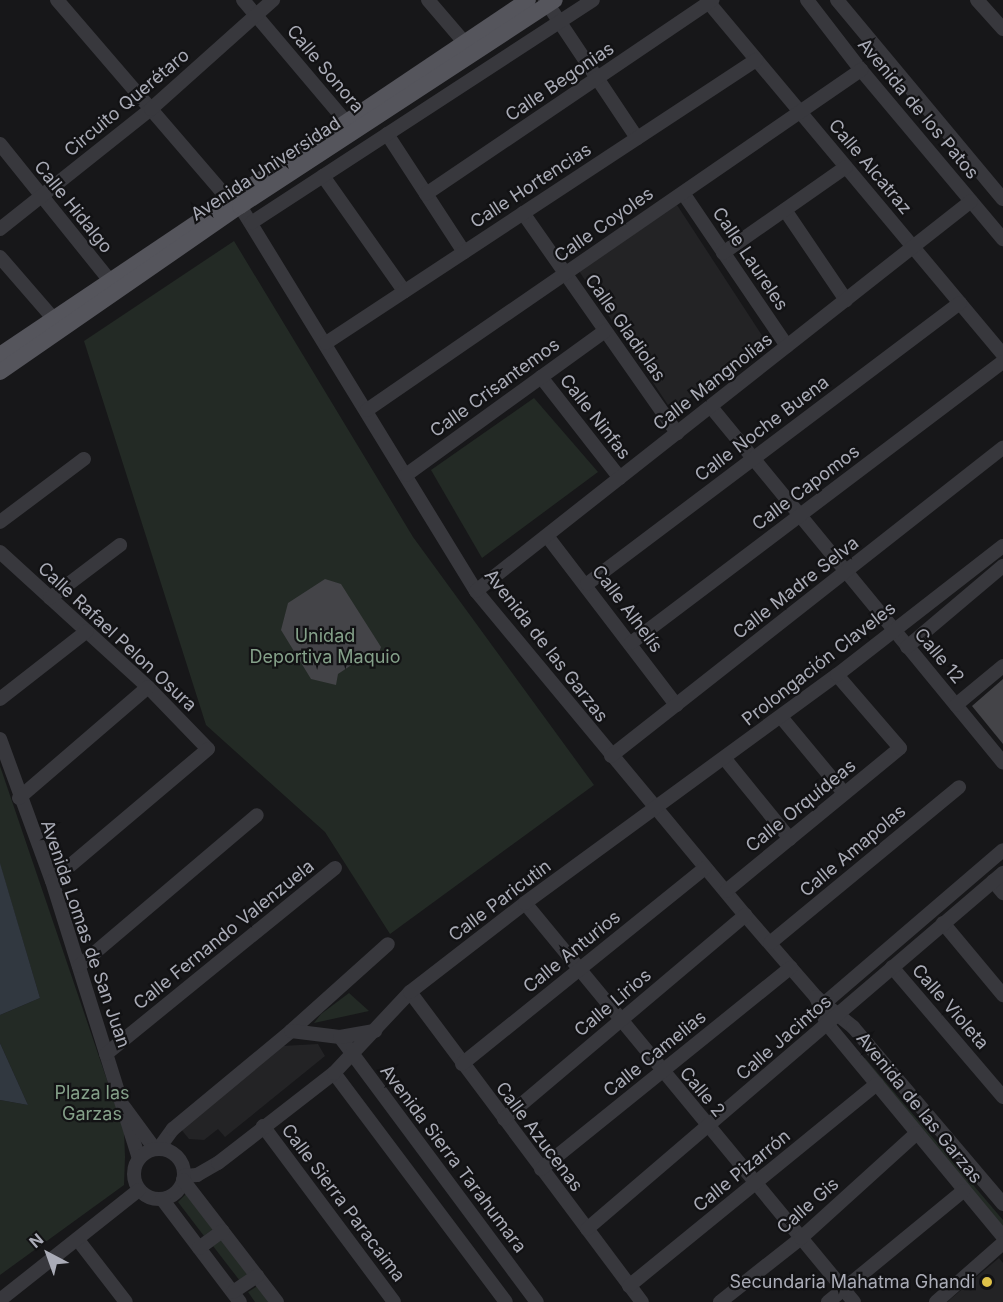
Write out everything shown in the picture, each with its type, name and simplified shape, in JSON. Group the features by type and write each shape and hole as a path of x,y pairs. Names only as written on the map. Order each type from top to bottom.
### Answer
{"main road":[{"name":"Avenida Universidad","path":"470,49 528,0"},
{"name":"Avenida Universidad","path":"0,372 58,324 234,203 470,49 549,1"},
{"name":"Avenida Universidad","path":"0,355 58,324"}],"street":[{"name":"Avenida de las Garzas","path":"57,0 251,223 476,591 745,915 820,1002 839,1013 1003,1204"},
{"name":"Calle Sonora","path":"243,0 351,128"},
{"name":"Circuito Querétaro","path":"0,229 151,109 273,0"},
{"path":"429,0 470,49"},
{"path":"251,223 593,0"},
{"name":"Avenida de los Patos","path":"807,0 861,70 1003,239"},
{"name":"Avenida de los Patos","path":"837,0 1003,199"},
{"path":"977,0 1003,29"},
{"path":"549,1 559,22 637,138"},
{"name":"Calle Alcatraz","path":"711,2 756,60 1003,354"},
{"name":"Calle Begonias","path":"426,194 711,2"},
{"name":"Calle Hortencias","path":"326,343 756,60"},
{"name":"Calle Coyoles","path":"367,410 861,70"},
{"path":"387,134 464,252"},
{"name":"Calle Hidalgo","path":"0,144 40,198 114,286"},
{"path":"723,253 846,167"},
{"path":"323,176 404,291"},
{"name":"Calle Laureles","path":"683,193 787,346"},
{"name":"Calle Mangnolias","path":"476,591 971,201"},
{"path":"785,210 846,300"},
{"name":"Calle Gladiolas","path":"523,213 677,433"},
{"path":"0,257 58,324"},
{"name":"Calle Noche Buena","path":"587,584 960,303"},
{"name":"Calle Crisantemos","path":"406,475 605,331"},
{"name":"Calle Capomos","path":"631,643 1003,362"},
{"name":"Calle Ninfas","path":"541,377 620,478"},
{"name":"Calle 12","path":"711,407 1003,761"},
{"name":"Calle Madre Selva","path":"611,756 1003,448"},
{"path":"0,522 84,459"},
{"name":"Calle Alhelís","path":"547,536 587,584 676,705"},
{"path":"50,598 120,545"},
{"name":"Prolongación Claveles","path":"656,810 837,675 893,628 1003,546"},
{"name":"Calle Rafael Pelon Osura","path":"0,552 148,687 208,749 52,881"},
{"path":"907,647 1003,566"},
{"path":"0,699 87,631"},
{"path":"956,705 1003,666"},
{"name":"Calle Orquídeas","path":"726,891 900,748 837,675"},
{"path":"19,798 148,687"},
{"path":"781,717 844,793"},
{"name":"Avenida Lomas de San Juan","path":"0,739 19,798 52,881 124,1107 125,1123 139,1159"},
{"path":"724,759 790,838"},
{"name":"Calle Amapolas","path":"770,943 959,787"},
{"name":"Calle Paricutin","path":"183,1178 207,1170 334,1072 354,1055 410,992 525,903 656,810"},
{"path":"79,966 257,815"},
{"name":"Calle Jacintos","path":"820,1002 1003,850"},
{"name":"Calle Fernando Valenzuela","path":"106,1054 335,868"},
{"name":"Calle Anturios","path":"462,1064 705,868"},
{"path":"998,877 1003,893"},
{"name":"Calle Jacintos","path":"587,1229 998,877"},
{"name":"Calle 2","path":"525,903 662,1072 854,1302"},
{"name":"Calle Lirios","path":"504,1119 745,915"},
{"path":"943,923 1003,995"},
{"path":"139,1190 134,1175 139,1159 157,1149 173,1129 291,1030 388,944"},
{"name":"Calle Camelias","path":"541,1169 790,967"},
{"name":"Calle Violeta","path":"892,968 1003,1097"},
{"name":"Calle Azucenas","path":"410,992 642,1302"},
{"name":"Avenida de las Garzas","path":"820,1002 827,1024 1003,1237"},
{"path":"291,1030 340,1037 375,1031"},
{"name":"Avenida Sierra Tarahumara","path":"340,1037 537,1302"},
{"path":"334,1072 506,1302"},
{"name":"Calle Pizarrón","path":"629,1286 877,1084"},
{"name":"Avenida Lomas de San Juan","path":"124,1107 157,1149"},
{"name":"Calle Sierra Paracaima","path":"262,1126 390,1300"},
{"name":"Calle Gis","path":"720,1302 801,1238 917,1133"},
{"path":"157,1149 175,1156 183,1178 277,1302"},
{"path":"162,1199 177,1192 183,1178"},
{"path":"139,1190 162,1199 237,1297 257,1276"},
{"path":"8,1298 139,1190"},
{"path":"828,1302 963,1191"},
{"path":"199,1248 222,1231"},
{"path":"78,1240 126,1302"},
{"path":"936,1302 1003,1243"}],"shaded area":[{"path":"677,205 767,343 672,411 579,271"},
{"path":"0,863 40,998 0,1015"},
{"path":"0,1043 28,1105 0,1100"},
{"path":"318,1044 325,1056 225,1137 218,1129 204,1140 189,1139 180,1128 282,1046"},
{"name":"Secundaria Mahatma Ghandi","path":"999,1258 1003,1263 1003,1302 947,1302"}],"green space":[{"name":"Unidad Deportiva Maquio","path":"234,241 413,537 594,785 390,934 325,832 206,725 84,341"},
{"path":"534,398 598,472 482,558 431,470"},
{"name":"Plaza las Garzas","path":"0,766 124,1130 125,1157 124,1185 0,1275 0,1100 28,1105 0,1043 0,1015 40,998 0,864"},
{"path":"349,993 369,1011 314,1023 321,1014"},
{"path":"865,1058 1003,1220 1003,1232 861,1061"},
{"path":"189,1191 216,1227 204,1236 178,1202"},
{"path":"224,1238 251,1273 240,1281 213,1246"},
{"path":"259,1285 272,1302 255,1302 248,1292"}],"building":[{"path":"325,579 341,584 381,647 377,658 365,656 338,674 336,685 311,679 281,630 288,603"},
{"path":"1003,679 1003,744 972,706"}],"place":[{"name":"Secundaria Mahatma Ghandi","path":"987,1282"}]}
